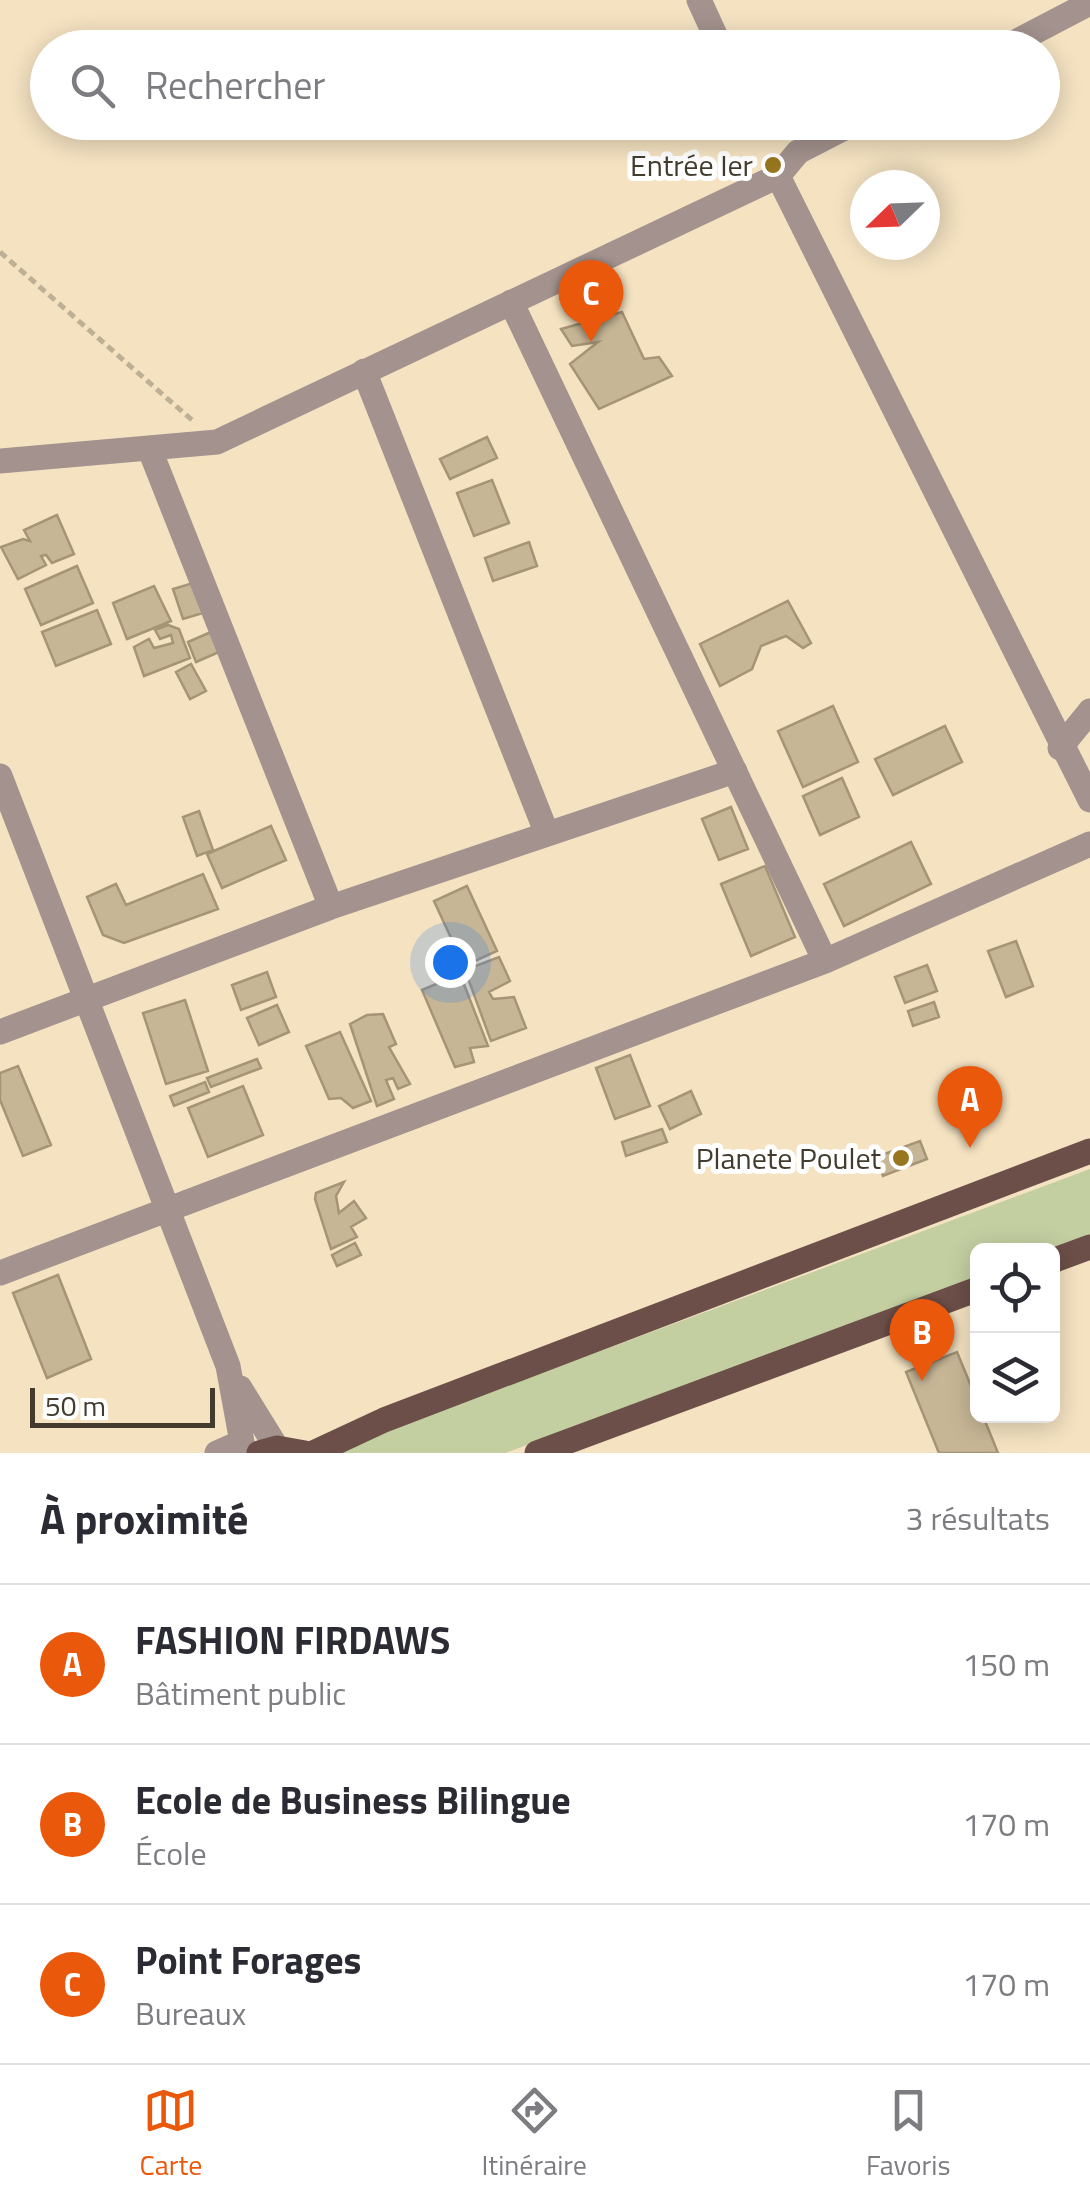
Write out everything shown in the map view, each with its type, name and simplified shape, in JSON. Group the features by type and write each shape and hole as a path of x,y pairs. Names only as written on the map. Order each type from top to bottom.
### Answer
{"main road":[{"path":"313,1453 384,1420 1090,1150"},
{"path":"1060,1258 1090,1247"},
{"path":"537,1453 970,1292"},
{"path":"255,1449 305,1453"}],"street":[{"path":"700,0 713,30"},
{"path":"1039,30 1090,4"},
{"path":"0,462 217,442 778,176 798,152 821,140"},
{"path":"778,176 1060,748 1090,800"},
{"path":"511,302 825,960"},
{"path":"364,370 547,834"},
{"path":"150,450 331,906"},
{"path":"1060,748 1090,711"},
{"path":"0,1032 331,906 735,771"},
{"path":"0,776 169,1209 255,1449"},
{"path":"0,1273 825,960 1090,844"},
{"path":"228,1366 255,1449"},
{"path":"217,1453 255,1449"}],"path":[{"path":"0,252 217,442"}],"green space":[{"path":"1090,1169 1090,1237 1060,1247 1060,1243 970,1243 970,1282 505,1453 339,1453 345,1446"}],"building":[{"path":"622,312 644,359 659,357 672,376 599,409 570,364 598,342 572,346 561,329"},
{"path":"487,437 497,458 450,479 440,459"},
{"path":"492,480 509,523 474,536 457,493"},
{"path":"57,515 74,554 52,563 46,555 41,556 46,565 18,579 1,547 23,539 30,541 24,530"},
{"path":"529,542 537,566 493,581 485,558"},
{"path":"77,566 93,603 41,625 25,589"},
{"path":"193,583 203,613 183,619 173,589"},
{"path":"154,586 171,621 127,639 113,603"},
{"path":"788,601 811,643 803,648 786,636 761,646 752,669 720,686 700,644"},
{"path":"97,610 111,644 56,666 42,632"},
{"path":"168,625 179,629 190,658 144,676 134,647 149,639 154,648 173,643 171,635 160,639 155,630"},
{"path":"211,632 219,652 196,662 188,642"},
{"path":"191,664 206,691 190,699 176,672"},
{"path":"833,706 858,762 803,787 778,731"},
{"path":"945,726 962,762 893,795 875,759"},
{"path":"842,778 859,817 820,835 803,796"},
{"path":"731,807 748,849 719,860 702,819"},
{"path":"199,811 213,850 197,856 183,817"},
{"path":"271,826 286,860 222,888 207,854"},
{"path":"911,842 931,884 844,926 824,884"},
{"path":"765,866 795,937 751,956 721,884"},
{"path":"203,874 218,909 124,943 103,935 87,897 116,884 126,905"},
{"path":"467,886 497,951 464,966 434,901"},
{"path":"1016,941 1033,986 1006,997 988,951"},
{"path":"499,957 510,981 489,992 493,999 514,997 526,1028 491,1041 465,970"},
{"path":"927,965 937,991 905,1003 895,977"},
{"path":"267,972 276,997 241,1010 232,985"},
{"path":"460,974 488,1046 470,1048 474,1062 455,1067 422,990"},
{"path":"185,1000 208,1071 166,1084 143,1013"},
{"path":"934,1002 939,1017 913,1026 908,1011"},
{"path":"277,1005 289,1032 259,1045 247,1018"},
{"path":"383,1014 396,1044 389,1047 410,1084 398,1089 393,1078 386,1080 394,1099 377,1106 350,1024 367,1015"},
{"path":"340,1032 371,1101 353,1108 341,1098 329,1099 306,1046"},
{"path":"630,1055 650,1106 615,1119 596,1068"},
{"path":"257,1059 261,1068 211,1087 207,1078"},
{"path":"18,1066 51,1145 23,1156 0,1100 0,1073"},
{"path":"205,1082 209,1092 174,1106 170,1096"},
{"path":"243,1086 263,1135 208,1157 188,1108"},
{"path":"691,1091 701,1114 670,1129 659,1106"},
{"path":"662,1129 667,1142 626,1156 622,1142"},
{"name":"Planete Poulet","path":"920,1141 927,1159 883,1176 876,1157"},
{"path":"344,1182 336,1196 339,1213 354,1201 366,1218 351,1227 357,1237 331,1249 316,1193"},
{"path":"355,1243 361,1255 337,1266 332,1255"},
{"path":"58,1275 91,1359 47,1378 13,1293"},
{"path":"957,1352 970,1384 970,1423 986,1423 998,1453 939,1453 906,1372"}],"place":[{"name":"Entrée Ier","path":"773,165"},
{"name":"Point Forages","path":"591,342"},
{"name":"FASHION FIRDAWS","path":"970,1148"},
{"name":"Planete Poulet","path":"901,1158"},
{"name":"Ecole de Business Bilingue","path":"922,1381"}]}
